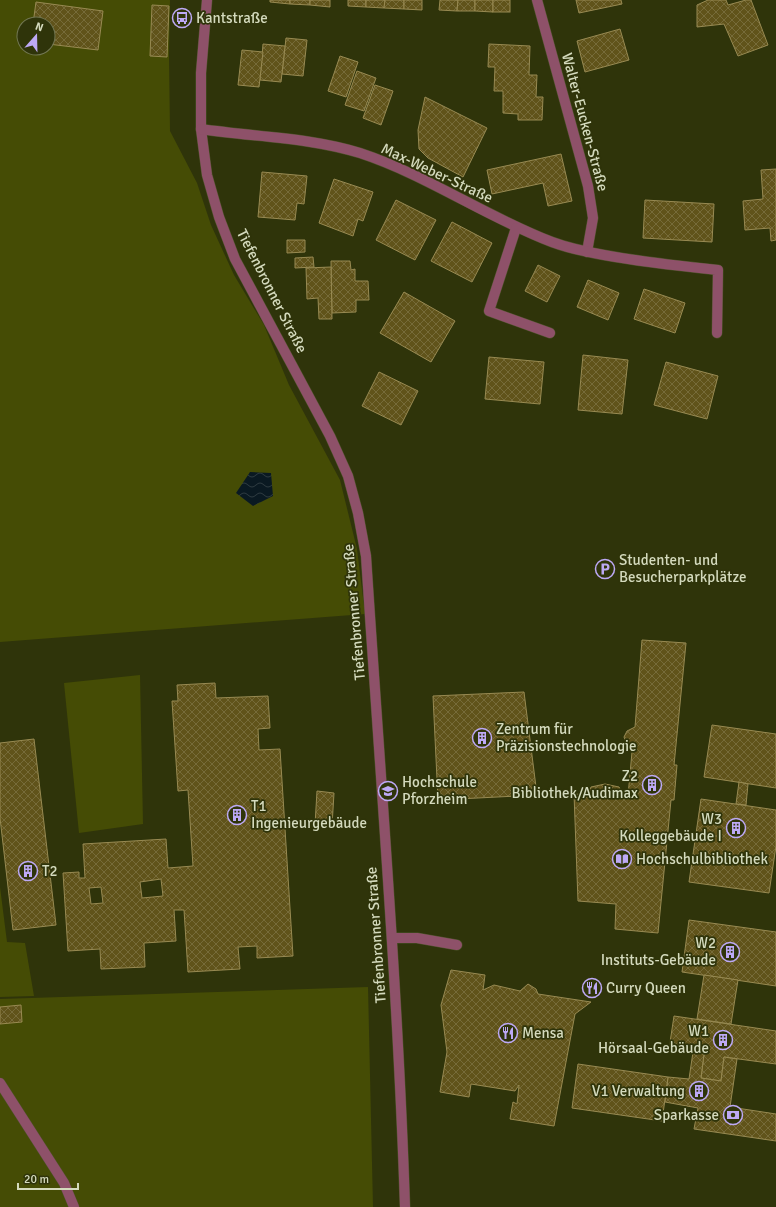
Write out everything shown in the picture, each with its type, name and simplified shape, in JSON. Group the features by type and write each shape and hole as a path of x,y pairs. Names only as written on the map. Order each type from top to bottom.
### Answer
{"street":[{"name":"Tiefenbronner Straße","path":"207,0 201,73 201,129 207,175 219,217 235,259 330,436 348,476 358,513 366,556 392,938 405,1207"},
{"name":"Walter-Eucken-Straße","path":"537,0 588,186 593,218 587,252"},
{"name":"Max-Weber-Straße","path":"201,129 306,141 359,153 409,173 516,228 554,243 587,252 639,262 718,270 717,333"},
{"path":"516,228 489,311 550,333"},
{"path":"392,938 417,938 457,944"},
{"path":"0,1084 64,1184 74,1207"}],"green space":[{"path":"0,0 170,0 170,131 197,183 211,225 234,275 264,325 289,385 340,480 357,549 365,614 0,642"},
{"path":"140,675 143,824 79,833 64,683"},
{"path":"0,887 7,942 25,943 34,996 0,997"},
{"path":"368,987 373,1207 0,1207 0,999"}],"water":[{"path":"250,472 271,473 273,496 253,506 236,493"}],"building":[{"path":"270,0 290,0 290,4 270,2"},
{"path":"290,0 310,0 310,5 290,4"},
{"path":"310,0 330,0 330,7 310,5"},
{"path":"348,0 366,0 366,7 348,6"},
{"path":"366,0 385,0 384,8 366,7"},
{"path":"385,0 404,0 404,9 384,8"},
{"path":"404,0 422,0 422,10 404,9"},
{"path":"440,0 458,0 457,11 439,10"},
{"path":"458,0 475,0 475,11 457,11"},
{"path":"475,0 493,0 493,12 475,11"},
{"path":"493,0 510,0 510,12 493,12"},
{"path":"576,0 621,0 622,4 579,13"},
{"path":"708,0 726,0 728,5 751,0 768,45 738,56 724,24 697,27 697,5"},
{"path":"36,2 103,11 98,50 56,45 56,16 34,16"},
{"path":"152,5 169,6 167,57 150,56"},
{"path":"620,29 629,60 585,72 577,41"},
{"path":"286,38 307,40 303,76 282,74"},
{"path":"263,44 285,46 281,82 260,80"},
{"path":"489,44 530,46 529,75 537,75 536,97 543,97 542,120 518,120 518,114 503,113 503,91 494,91 495,67 488,67"},
{"path":"242,50 263,52 259,87 238,85"},
{"path":"340,56 358,62 346,97 328,91"},
{"path":"357,71 376,78 364,111 345,105"},
{"path":"375,85 393,91 381,125 363,118"},
{"path":"425,97 487,128 463,177 428,158 419,149 418,130"},
{"path":"561,154 572,201 548,206 543,183 492,194 487,170"},
{"path":"776,169 776,240 771,241 770,228 745,230 743,201 763,199 761,170"},
{"path":"262,172 307,176 304,204 297,203 295,220 258,217"},
{"path":"334,179 373,192 363,221 358,219 353,236 319,223"},
{"path":"396,200 436,220 415,260 376,240"},
{"path":"645,200 714,204 712,242 643,238"},
{"path":"452,222 492,243 472,282 431,261"},
{"path":"287,240 305,240 305,252 287,253"},
{"path":"313,257 314,267 295,268 295,258"},
{"path":"331,261 350,261 351,270 355,269 355,281 368,281 369,300 356,300 356,312 332,313"},
{"path":"538,265 560,276 547,302 525,291"},
{"path":"331,267 332,319 319,319 318,298 307,299 306,268"},
{"path":"588,280 619,293 608,320 577,307"},
{"path":"644,289 685,303 675,333 634,319"},
{"path":"404,292 455,321 431,362 380,333"},
{"path":"583,355 628,360 622,414 578,410"},
{"path":"489,357 544,362 540,404 485,399"},
{"path":"666,362 718,376 707,419 654,405"},
{"path":"379,372 418,391 401,425 362,406"},
{"name":"Z2 Bibliothek/Audimax","path":"642,640 686,643 674,765 677,765 674,800 671,800 658,933 615,929 616,904 578,901 574,794 588,795 591,787 605,784 619,787 623,795 628,796 632,752 624,737 627,731 635,727"},
{"name":"T1 Ingenieurgebäude","path":"215,683 216,698 268,696 270,728 258,729 259,750 280,749 293,956 257,958 257,946 238,947 240,969 188,972 184,910 174,910 176,941 144,943 145,967 101,969 100,949 68,951 63,873 79,872 79,878 85,878 83,844 166,839 168,868 193,866 188,790 178,791 172,701 178,701 177,685","holes":["161,879 163,896 142,898 140,882","101,887 103,903 91,904 89,888"]},
{"name":"Zentrum für Präzisionstechnologie","path":"524,692 537,795 438,800 433,696"},
{"path":"712,725 776,734 776,788 704,777"},
{"name":"T2","path":"34,739 56,925 13,930 0,818 0,743"},
{"path":"739,782 748,784 746,805 736,804"},
{"path":"317,791 334,793 332,826 315,825"},
{"name":"W3 Kolleggebäude I","path":"701,799 776,810 776,846 769,893 689,882"},
{"name":"W2 Instituts-Gebäude","path":"689,920 776,932 776,986 682,972"},
{"name":"Mensa","path":"451,970 485,975 483,990 494,985 520,991 528,984 536,989 538,994 591,1002 575,1014 554,1126 510,1119 513,1102 517,1104 519,1085 515,1091 471,1084 469,1097 440,1092 447,1052 441,1005"},
{"path":"704,975 738,980 731,1024 697,1019"},
{"path":"21,1005 22,1022 0,1024 0,1007"},
{"name":"W1 Hörsaal-Gebäude","path":"674,1016 776,1031 776,1064 724,1057 721,1081 701,1078 704,1054 669,1049"},
{"name":"V1 Verwaltung","path":"693,1052 704,1054 701,1078 721,1081 724,1057 737,1059 730,1107 776,1114 776,1141 694,1129 698,1108 665,1102 668,1077 689,1079"},
{"path":"578,1064 668,1077 662,1121 572,1108"}],"place":[{"name":"Kantstraße","path":"182,18"},
{"name":"Studenten- und Besucherparkplätze","path":"605,569"},
{"name":"Zentrum für Präzisionstechnologie","path":"482,738"},
{"name":"Z2 Bibliothek/Audimax","path":"652,785"},
{"name":"Hochschule Pforzheim","path":"388,791"},
{"name":"T1 Ingenieurgebäude","path":"237,815"},
{"name":"W3 Kolleggebäude I","path":"736,828"},
{"name":"Hochschulbibliothek","path":"622,859"},
{"name":"T2","path":"28,871"},
{"name":"W2 Instituts-Gebäude","path":"730,952"},
{"name":"Curry Queen","path":"592,988"},
{"name":"Mensa","path":"508,1033"},
{"name":"W1 Hörsaal-Gebäude","path":"723,1040"},
{"name":"V1 Verwaltung","path":"699,1091"},
{"name":"Sparkasse","path":"733,1115"}]}
